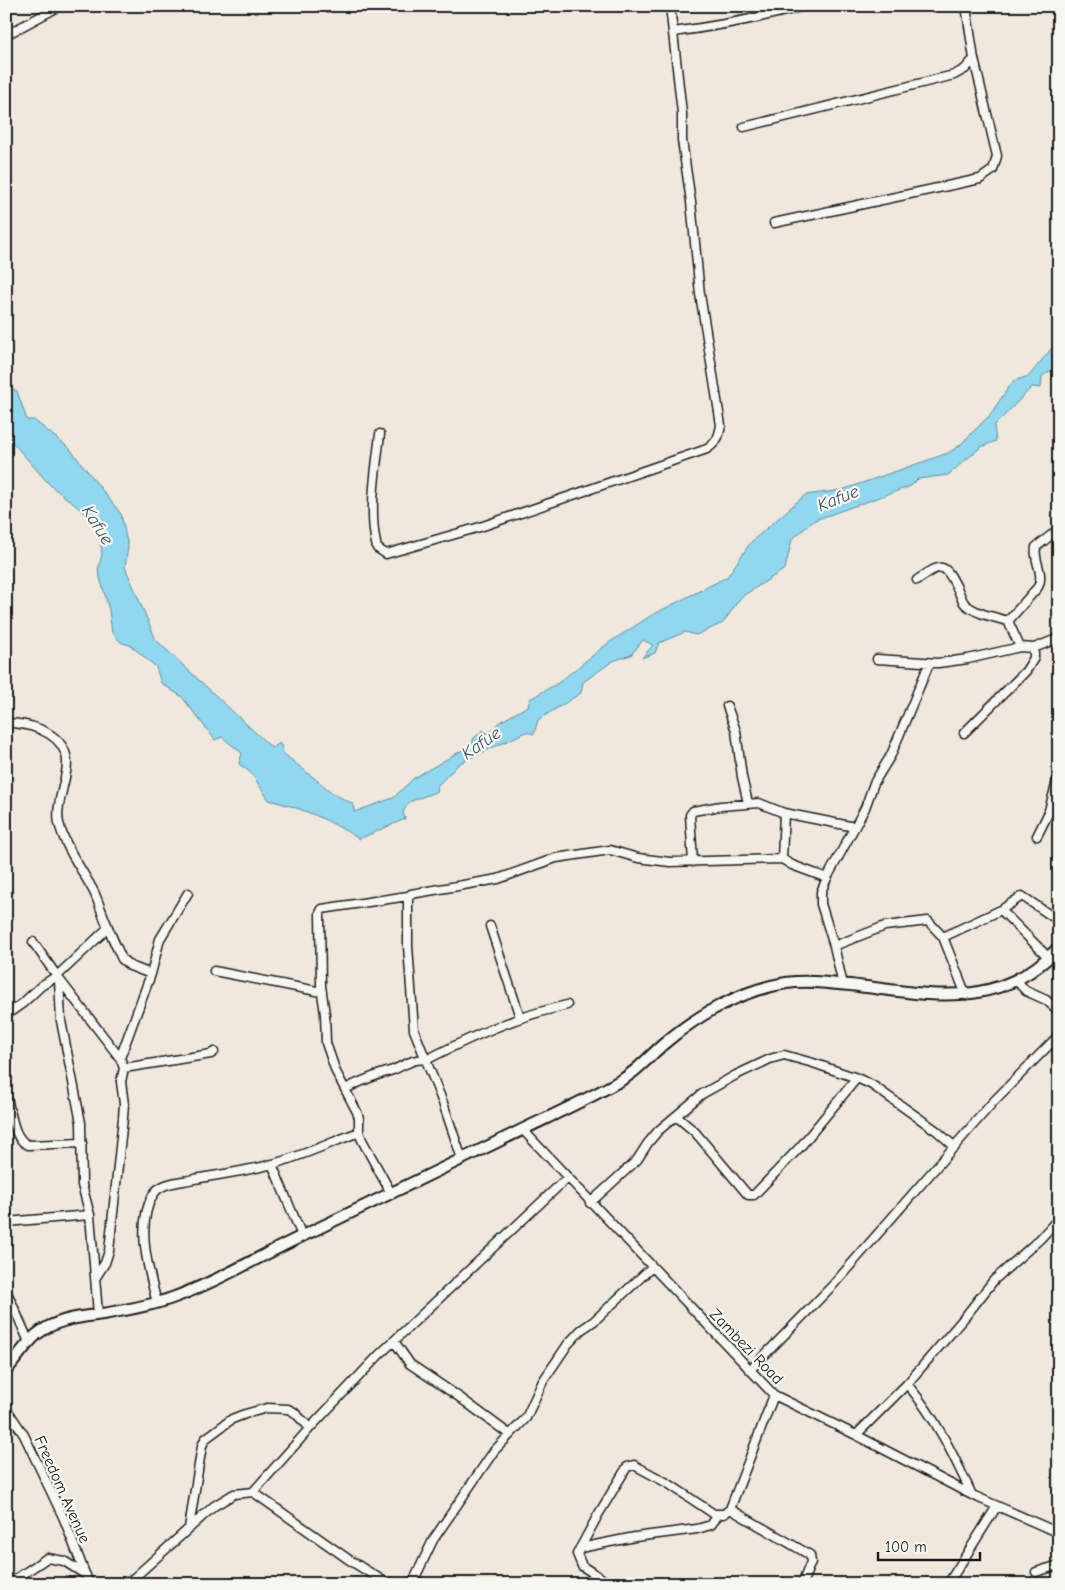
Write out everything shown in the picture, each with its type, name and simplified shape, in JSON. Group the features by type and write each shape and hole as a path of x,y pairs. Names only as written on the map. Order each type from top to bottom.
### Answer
{"street":[{"path":"6,35 60,6"},
{"path":"380,434 374,488 374,536 377,548 386,554 480,527 707,449 715,443 719,437 721,425 700,294 691,202 682,140 682,113 670,6"},
{"path":"673,32 769,16 805,6"},
{"path":"774,223 980,179 993,170 997,156 974,59 966,6"},
{"path":"744,127 954,75 965,69 974,59"},
{"path":"1008,621 1038,587 1041,581 1035,555 1036,547 1059,529"},
{"path":"916,580 935,567 941,566 949,574 964,604 990,616 1008,621 1020,647"},
{"path":"877,659 929,664 968,659 1020,647 1034,648 1059,638"},
{"path":"964,733 1026,671 1034,658 1034,648"},
{"path":"843,984 821,904 821,892 865,808 874,783 896,743 929,664"},
{"path":"727,706 736,732 742,777 748,803"},
{"path":"6,724 31,726 42,731 56,740 66,753 67,764 59,806 59,822 64,838 94,893 124,962 150,974"},
{"path":"1037,836 1048,814 1059,774"},
{"path":"693,862 691,812 748,803 766,806 784,813 855,827"},
{"path":"782,859 784,813"},
{"path":"391,1193 359,1132 357,1112 336,1072 328,1051 322,992 320,911 322,909 408,896 498,879 556,858 610,850 662,862 782,859 792,865 827,878"},
{"path":"120,1058 150,974 160,939 188,893"},
{"path":"408,896 408,946 412,1023 444,1102 462,1158"},
{"path":"943,937 1001,910 1021,896 1059,922"},
{"path":"1001,910 1048,958"},
{"path":"834,946 886,926 924,921 930,922 943,937 966,995"},
{"path":"490,926 520,1017"},
{"path":"6,1015 23,1003 41,986 58,978 108,928"},
{"path":"33,942 58,978 120,1058 124,1068 122,1082 123,1118 111,1240 105,1263 96,1276"},
{"path":"6,1371 29,1342 38,1334 58,1323 157,1303 200,1287 624,1079 681,1029 728,1002 762,989 790,982 843,984 940,994 966,995 985,992 1024,977 1059,947"},
{"path":"214,971 322,992"},
{"path":"58,978 61,1021 79,1108 82,1143 82,1185 90,1216 98,1314"},
{"path":"1015,982 1017,981 1032,994 1046,1000 1059,1012"},
{"path":"345,1089 371,1076 413,1061 426,1060 473,1036 520,1017 567,1004"},
{"path":"750,1370 833,1285 994,1100 1059,1035"},
{"path":"124,1068 214,1052"},
{"path":"590,1203 637,1160 653,1137 702,1094 725,1080 770,1059 784,1055 813,1062 857,1078 884,1093 937,1131 954,1147"},
{"path":"676,1116 695,1132 748,1195 754,1195 802,1146 857,1078"},
{"path":"6,1096 17,1134 23,1143 28,1145 82,1143"},
{"name":"Zambezi Road","path":"522,1130 774,1395 972,1495 1059,1534"},
{"path":"157,1303 144,1241 146,1217 156,1190 177,1182 272,1164 359,1132"},
{"path":"272,1164 302,1236"},
{"path":"253,1492 356,1378 568,1178"},
{"path":"6,1222 90,1216"},
{"path":"856,1435 907,1384 994,1280 1040,1239 1059,1218"},
{"path":"412,1584 434,1540 480,1470 509,1434 526,1418 543,1381 574,1337 652,1267"},
{"path":"6,1290 29,1342"},
{"path":"394,1341 410,1364 509,1434"},
{"path":"907,1384 922,1401 934,1420 972,1495"},
{"path":"610,1584 582,1566 577,1557 580,1548 622,1475 631,1465 634,1465 653,1474 714,1514 724,1514 730,1509 774,1395"},
{"name":"Freedom Avenue","path":"6,1408 24,1435 64,1519 89,1584"},
{"path":"189,1528 200,1458 205,1439 232,1419 267,1408 288,1409 294,1412 310,1428"},
{"path":"127,1584 224,1498 234,1494 253,1492 348,1559 388,1584"},
{"path":"948,1584 997,1506"},
{"path":"730,1509 810,1555 811,1562 802,1584"},
{"path":"580,1548 635,1537 710,1526 718,1515"},
{"path":"8,1584 48,1558 64,1562 86,1575"},
{"path":"1036,1572 1059,1565"}],"water":[{"name":"Kafue","path":"1059,348 1059,366 1042,376 1041,388 1032,387 994,426 996,441 981,447 948,475 918,479 911,486 815,520 792,539 785,569 741,597 723,623 696,635 685,632 659,643 655,653 642,658 653,645 643,640 631,655 613,661 583,682 581,693 538,720 534,734 526,732 460,763 437,786 438,791 409,802 403,812 405,819 359,839 316,815 269,800 251,773 239,764 242,753 222,737 215,740 182,697 161,683 156,667 130,645 122,643 112,633 109,610 98,570 102,554 99,530 80,509 50,485 6,435 6,387 17,391 27,420 34,420 70,449 121,514 128,547 125,567 156,640 272,748 280,743 284,754 334,794 353,804 354,812 393,798 414,778 473,744 473,739 483,730 485,733 490,733 498,723 528,706 530,699 558,683 607,644 652,615 727,577 751,542 805,495 842,490 948,453 959,446 989,416 1013,381 1029,376 1051,349 1056,351"}]}
